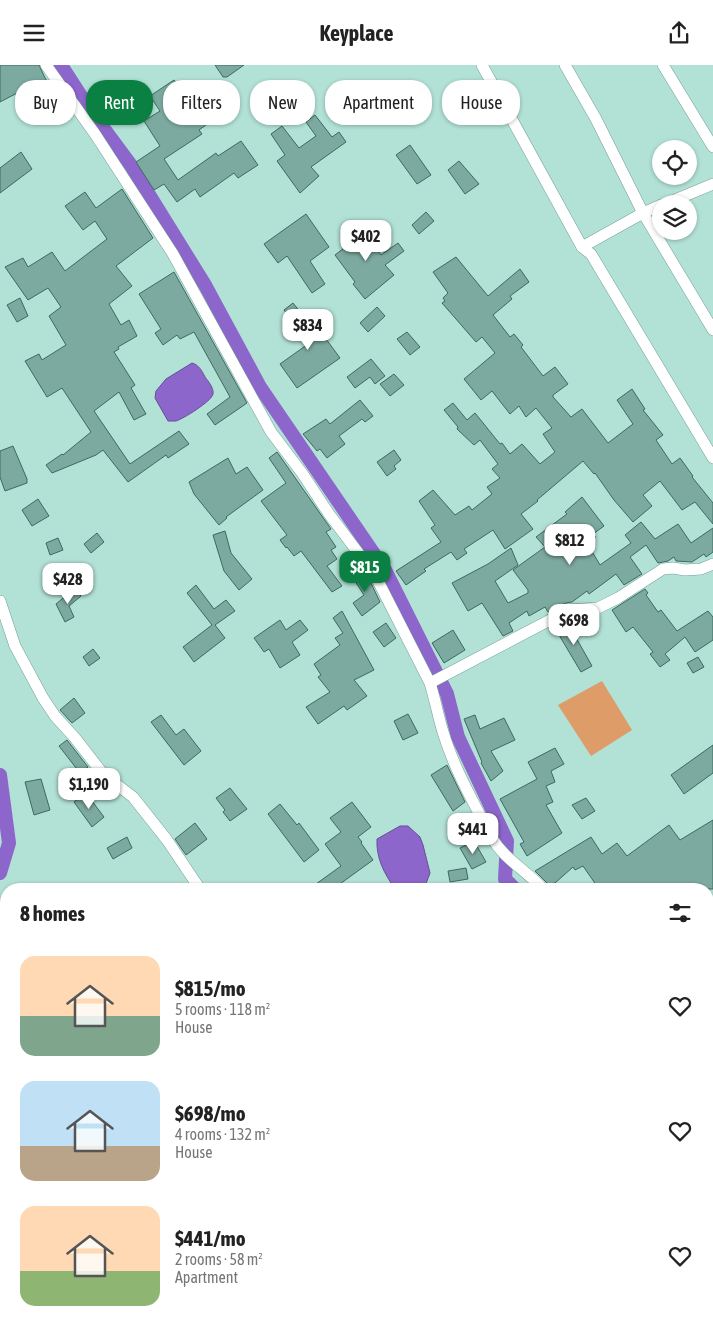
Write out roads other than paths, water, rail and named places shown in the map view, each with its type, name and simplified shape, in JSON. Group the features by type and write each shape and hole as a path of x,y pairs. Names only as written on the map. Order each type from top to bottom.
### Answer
{"street":[{"path":"46,65 60,88 95,134 173,253 271,432 375,575 430,683 442,731 455,765 492,838 498,849 538,883"},
{"path":"482,65 582,247 591,254 713,458"},
{"path":"565,65 596,119 643,213 713,330"},
{"path":"663,65 713,147"},
{"path":"687,195 713,184"},
{"path":"582,247 652,209"},
{"path":"430,683 569,610 598,608 618,598 663,569 673,568 686,571 701,569 713,564"},
{"path":"0,601 15,647 55,716 103,774 133,797 196,883"}],"waterway":[{"path":"61,65 90,110 130,164 205,285 260,387 385,570 447,694 458,737 507,841 505,879 509,883"},
{"path":"0,775 9,843 0,873"}]}
